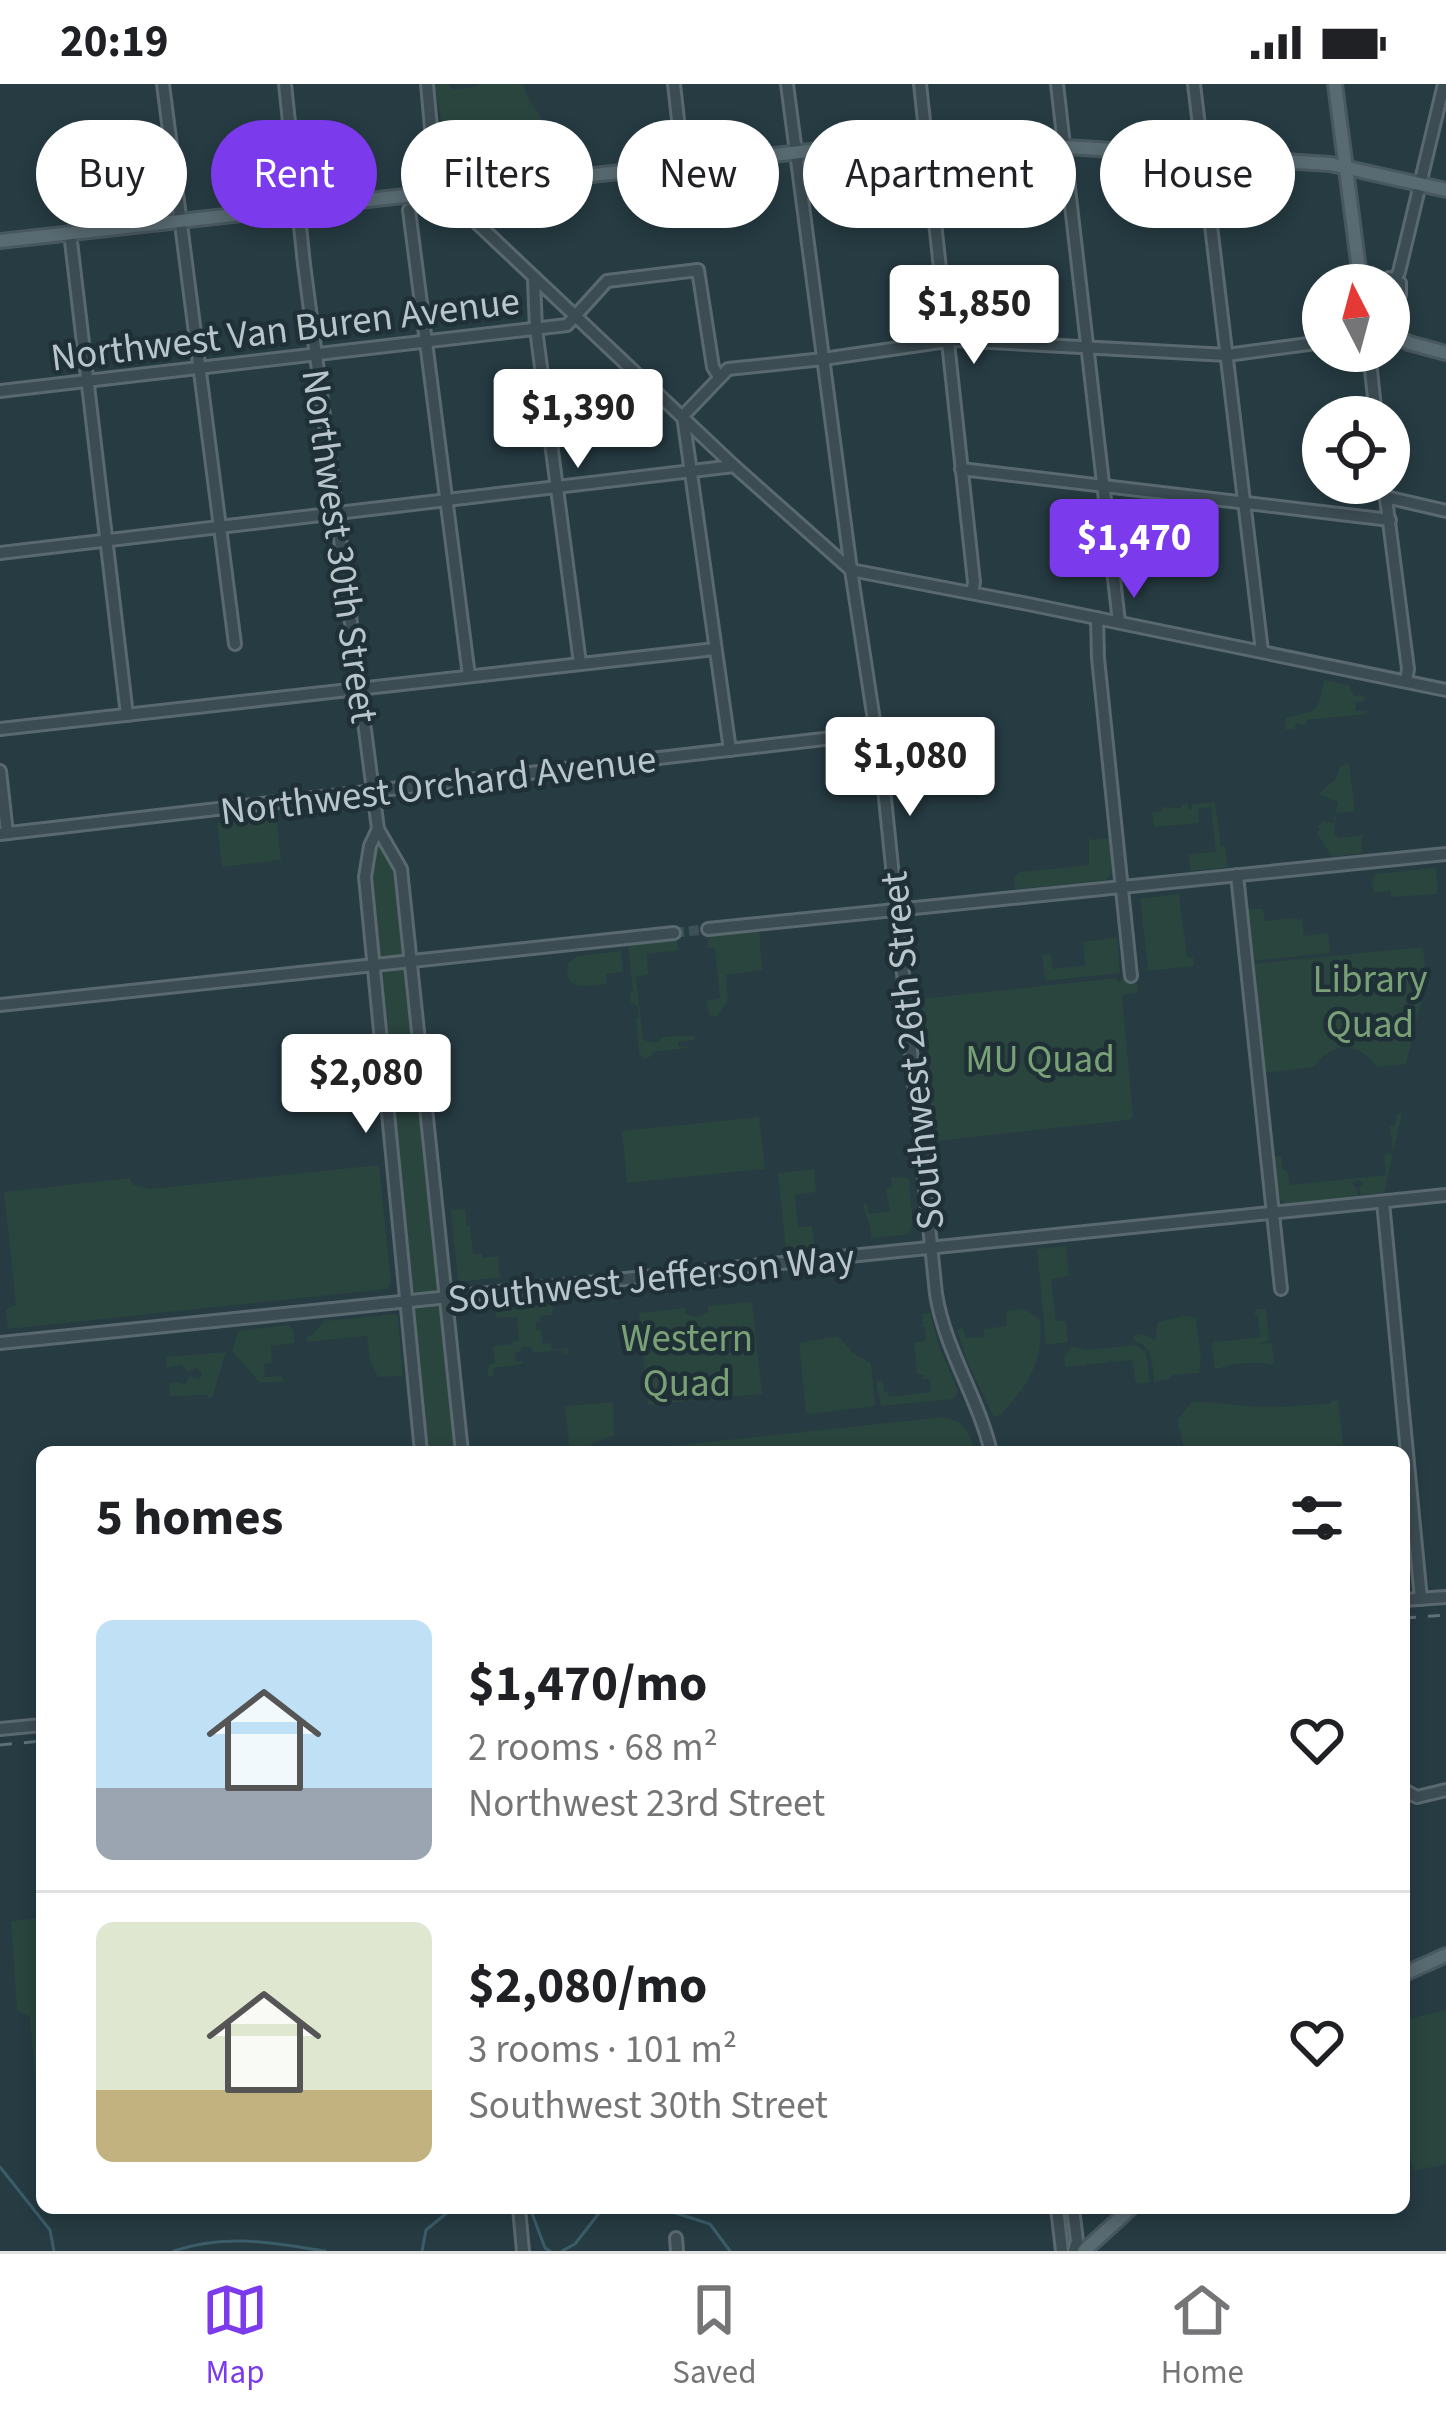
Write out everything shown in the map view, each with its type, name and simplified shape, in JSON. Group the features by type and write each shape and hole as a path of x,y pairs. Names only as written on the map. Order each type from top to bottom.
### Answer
{"main road":[{"path":"1335,84 1357,264"},
{"path":"779,154 803,151"},
{"path":"1295,162 1345,166 1446,190"},
{"path":"0,241 116,228"},
{"path":"1410,344 1446,353"},
{"path":"1410,1971 1446,1955"},
{"path":"1084,2251 1125,2214"}],"street":[{"path":"164,84 168,120"},
{"name":"Northwest 30th Street","path":"285,84 289,120"},
{"path":"427,84 430,120"},
{"path":"674,84 678,120"},
{"name":"Southwest 26th Street","path":"787,84 876,733 939,1310 989,1446"},
{"path":"920,84 924,120"},
{"path":"1057,84 1061,120"},
{"path":"1194,84 1198,120"},
{"path":"1399,264 1444,84"},
{"path":"181,228 235,644"},
{"name":"Northwest 30th Street","path":"300,228 378,829"},
{"path":"411,228 470,676"},
{"path":"481,228 851,570 1446,690"},
{"path":"935,228 972,593"},
{"path":"1073,228 1119,622"},
{"path":"1211,228 1262,652"},
{"path":"70,233 127,715"},
{"path":"574,317 612,279 698,271 712,368 719,376"},
{"path":"534,280 536,329 580,663"},
{"name":"Northwest Van Buren Avenue","path":"0,391 536,329 567,325 574,317"},
{"path":"730,750 683,416 728,369 947,341 1227,355 1302,345"},
{"path":"0,553 734,466"},
{"path":"962,469 1390,520"},
{"path":"1410,499 1446,511"},
{"path":"1387,504 1406,681"},
{"path":"1097,618 1132,976"},
{"path":"0,729 716,649"},
{"name":"Northwest Orchard Avenue","path":"4,834 876,733"},
{"path":"0,771 4,834"},
{"path":"378,829 401,869 460,1446"},
{"path":"378,829 365,877 420,1446"},
{"path":"708,929 1446,854"},
{"path":"1237,875 1281,1289"},
{"path":"0,1005 674,933"},
{"name":"Southwest Jefferson Way","path":"0,1343 1446,1195"},
{"path":"1383,1202 1406,1446"},
{"path":"1410,1484 1421,1599"},
{"path":"1410,1600 1446,1597"},
{"path":"0,1729 36,1726"},
{"path":"1410,1795 1446,1790"},
{"path":"519,2214 523,2251"},
{"path":"1058,2214 1062,2251"},
{"path":"1074,2214 1086,2229 1103,2235"},
{"path":"1074,2214 1074,2251"}],"green space":[{"path":"435,84 448,84 453,90 478,84 524,84 542,120 441,120"},
{"path":"1324,680 1349,685 1354,696 1364,695 1365,701 1355,702 1356,711 1366,714 1306,720 1306,725 1296,723 1295,729 1285,729 1286,718 1315,709"},
{"path":"1349,764 1355,811 1336,813 1334,834 1339,838 1364,835 1362,853 1332,857 1317,827 1323,821 1333,823 1338,802 1320,795 1335,780 1341,765"},
{"path":"1215,802 1228,867 1190,871 1189,854 1216,852 1211,807 1198,808 1199,823 1154,827 1152,812 1188,804 1191,810 1192,804"},
{"path":"276,816 281,860 222,867 217,823"},
{"path":"1089,836 1092,840 1109,838 1112,873 1106,880 1015,889 1014,878 1020,872 1089,865"},
{"path":"377,844 385,844 398,868 458,1446 425,1446 367,880"},
{"path":"1436,868 1438,894 1391,897 1390,891 1374,893 1376,874"},
{"path":"1179,894 1187,957 1193,957 1194,966 1148,971 1140,899"},
{"path":"1247,909 1263,909 1265,921 1300,920 1302,916 1304,936 1328,933 1330,953 1252,961"},
{"path":"759,928 762,970 726,975 728,1000 717,1016 710,1017 706,1001 720,998 715,948 707,948 709,933"},
{"path":"675,936 679,950 647,954 648,975 636,977 643,1040 658,1043 662,1037 700,1035 678,1042 679,1047 687,1048 653,1052 645,1059 639,1053 638,1006 631,1003 628,945"},
{"path":"1117,937 1120,973 1045,981 1042,955 1051,954 1053,969 1085,965 1083,942"},
{"name":"Library Quad","path":"1423,947 1426,980 1406,1064 1377,1067 1362,1052 1345,1048 1328,1052 1314,1067 1263,1073 1253,964"},
{"path":"621,951 623,972 606,974 607,984 578,986 569,979 568,963 577,956"},
{"name":"MU Quad","path":"1136,977 1138,993 1122,995 1133,1117 937,1141 929,1135 930,1068 919,999"},
{"path":"1402,1113 1393,1153 1390,1126 1395,1125 1397,1114"},
{"path":"759,1117 765,1169 627,1183 622,1131"},
{"path":"1393,1153 1384,1193 1360,1195 1363,1183 1358,1180 1352,1184 1358,1196 1284,1204 1277,1200 1273,1161 1281,1156 1290,1185 1386,1175 1384,1155"},
{"path":"379,1165 391,1283 387,1289 8,1329 6,1310 16,1305 4,1192 130,1178 133,1185 150,1189"},
{"path":"814,1169 816,1192 795,1195 798,1227 812,1226 815,1248 786,1251 778,1173"},
{"path":"906,1177 910,1231 871,1238 863,1204 869,1214 890,1211 886,1190 892,1186 891,1178"},
{"path":"465,1209 473,1254 498,1256 500,1277 458,1282 451,1210"},
{"path":"1066,1246 1069,1276 1051,1279 1056,1321 1066,1321 1068,1342 1046,1345 1037,1249"},
{"path":"552,1299 553,1315 540,1316 536,1330 541,1330 543,1344 551,1343 552,1350 568,1348 569,1354 564,1355 563,1350 532,1353 531,1347 522,1347 515,1353 516,1362 522,1364 493,1368 493,1376 487,1377 489,1364 495,1363 493,1346 519,1340 517,1317 496,1318 494,1304"},
{"name":"Western Quad","path":"752,1302 762,1394 648,1405 639,1313 685,1308 685,1314 696,1317 708,1312 708,1306"},
{"path":"1024,1309 1040,1319 1037,1360 1019,1392 994,1417 957,1329 963,1328 966,1338 984,1337 984,1329 1007,1326 1006,1311"},
{"path":"1258,1309 1266,1309 1269,1341 1256,1344 1272,1343 1274,1365 1243,1363 1215,1370 1213,1320 1216,1342 1260,1337"},
{"path":"930,1313 958,1391 954,1399 881,1406 876,1381 883,1381 889,1397 931,1392 930,1379 917,1374 914,1343 926,1340 925,1327 915,1326 923,1325 922,1314"},
{"path":"395,1314 403,1376 378,1377 367,1336 306,1342 325,1321"},
{"path":"1196,1318 1199,1373 1154,1382 1149,1352 1134,1341 1134,1335 1155,1340 1158,1322"},
{"path":"288,1325 295,1343 271,1346 272,1363 264,1364 265,1377 282,1376 283,1381 260,1383 232,1351 238,1331"},
{"path":"838,1336 853,1353 871,1363 875,1406 810,1414 806,1412 799,1343"},
{"path":"1136,1345 1146,1352 1150,1382 1136,1384 1132,1360 1065,1367 1064,1357 1072,1346 1085,1350"},
{"path":"226,1352 212,1398 170,1396 169,1383 185,1385 189,1376 199,1379 202,1374 198,1367 189,1372 181,1364 167,1368 166,1357"},
{"path":"1338,1400 1343,1446 1184,1446 1177,1420 1192,1402 1269,1407"},
{"path":"613,1402 614,1435 590,1446 569,1446 565,1406"},
{"path":"943,1417 965,1428 972,1446 670,1446"},
{"path":"36,1919 36,2088 30,2017 17,2010 11,1921"},
{"path":"1446,2010 1446,2164 1414,2171 1410,2156 1410,2019"}],"waterway":[{"path":"0,2167 36,2212"},
{"path":"37,2214 50,2230 54,2251"},
{"path":"422,2251 426,2230 446,2214"},
{"path":"532,2214 550,2251"},
{"path":"562,2251 575,2244 598,2214"},
{"path":"679,2214 710,2224 730,2251"},
{"path":"174,2251 231,2241 325,2251"}],"tunnel":[{"path":"674,933 708,929"}],"railway":[{"path":"1410,1618 1446,1615"},
{"path":"0,1745 36,1742"}]}
